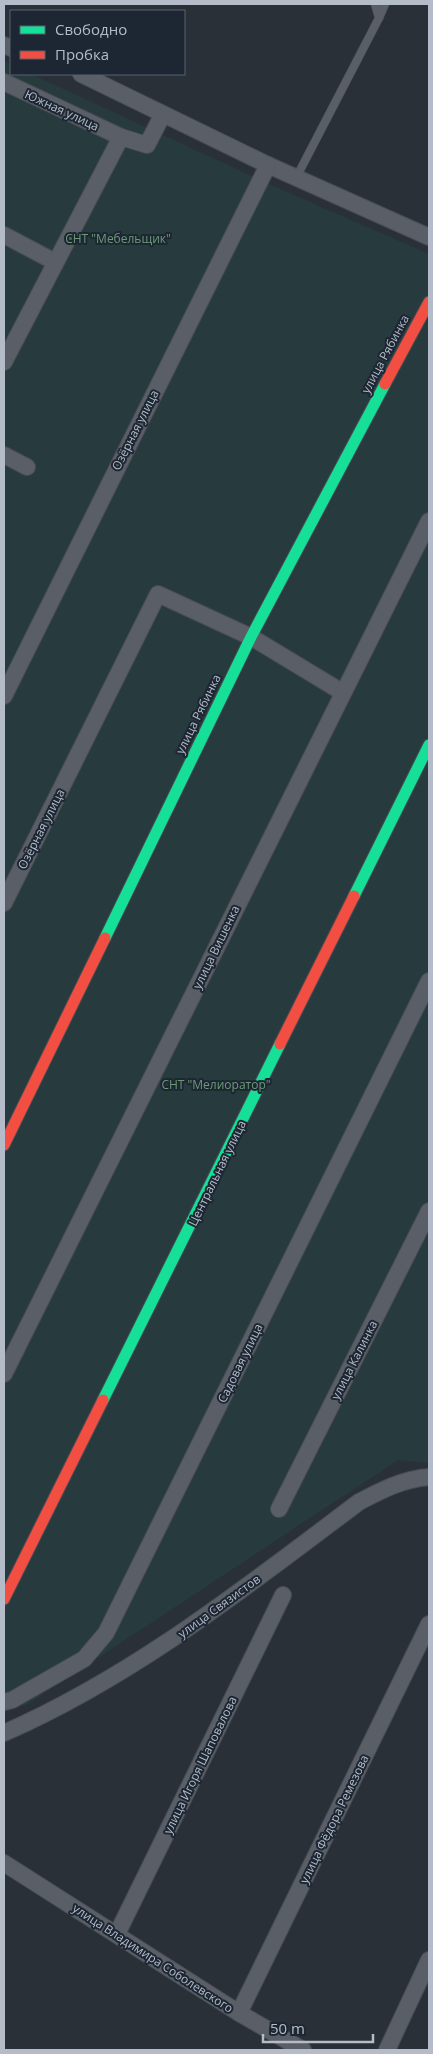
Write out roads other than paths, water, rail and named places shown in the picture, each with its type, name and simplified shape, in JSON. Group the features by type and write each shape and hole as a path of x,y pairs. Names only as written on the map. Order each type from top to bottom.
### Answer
{"street":[{"path":"83,75 268,165 429,238"},
{"name":"Южная улица","path":"4,82 121,137 147,146 163,114"},
{"path":"4,362 121,137"},
{"name":"Озёрная улица","path":"4,696 268,165"},
{"path":"4,235 55,262"},
{"name":"улица Рябинка","path":"4,1145 251,637 429,302"},
{"path":"4,455 27,467"},
{"name":"улица Вишенка","path":"4,1374 342,692 429,521"},
{"name":"Озёрная улица","path":"4,902 158,594 251,637"},
{"path":"251,637 342,692"},
{"name":"Центральная улица","path":"4,1599 429,745"},
{"name":"Садовая улица","path":"4,1702 12,1700 84,1659 106,1633 429,981"},
{"name":"улица Калинка","path":"279,1510 429,1211"},
{"name":"улица Связистов","path":"4,1733 84,1693 164,1645 359,1502 387,1487 414,1478 429,1477"},
{"name":"улица Игоря Шаповалова","path":"117,1934 282,1596"},
{"name":"улица Фёдора Ремезова","path":"238,2013 429,1624"},
{"name":"улица Владимира Соболевского","path":"4,1863 238,2013 303,2050"},
{"path":"387,2050 429,1960"}],"lane":[{"path":"376,4 379,18"},
{"path":"296,178 379,18 384,4"}],"park label":[{"name":"СНТ \"Мебельщик\"","path":"118,238"},
{"name":"СНТ \"Мелиоратор\"","path":"216,1084"}]}
